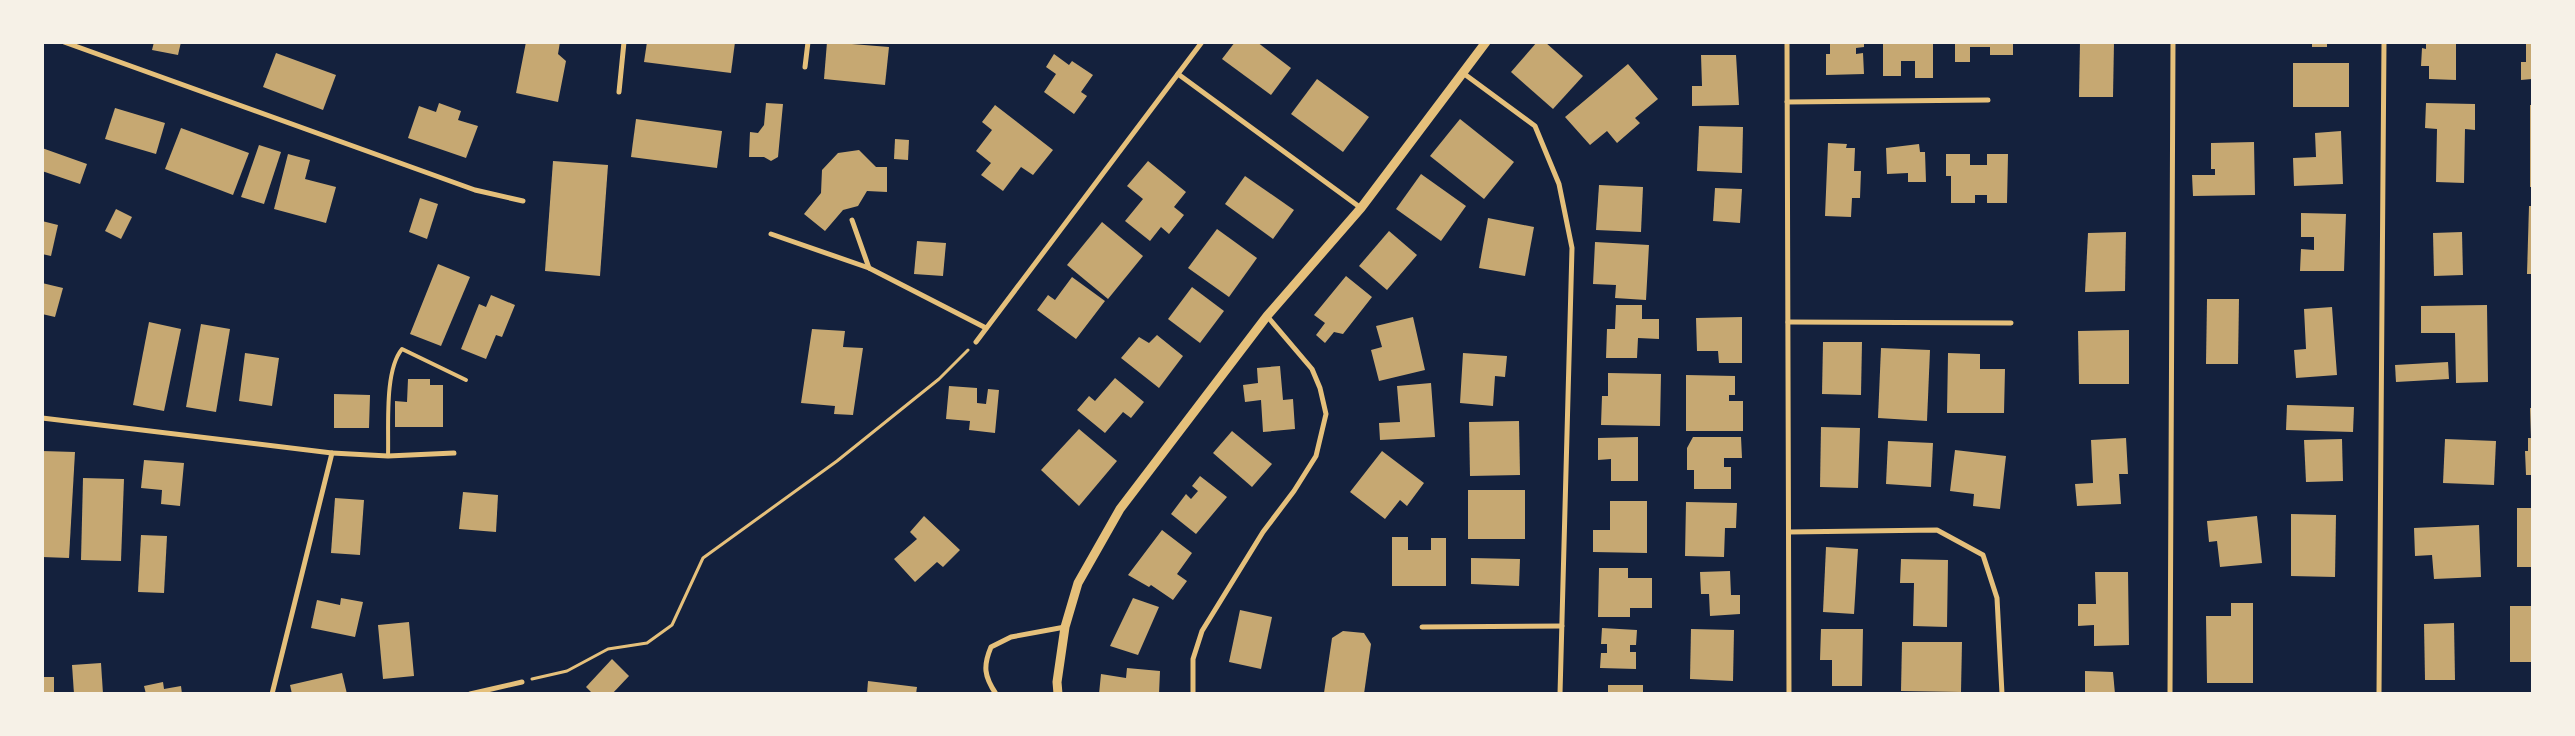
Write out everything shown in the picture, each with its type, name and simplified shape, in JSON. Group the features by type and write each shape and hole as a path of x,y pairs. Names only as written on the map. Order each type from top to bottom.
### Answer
{"street":[{"path":"64,42 475,190 523,201"},
{"path":"619,92 624,42"},
{"path":"805,67 808,42"},
{"path":"976,342 1202,42"},
{"path":"1058,694 1057,682 1065,627 1078,583 1120,509 1267,316 1361,208 1486,42"},
{"path":"1787,42 1789,694"},
{"path":"2170,694 2173,42"},
{"path":"2379,694 2384,42"},
{"path":"1463,73 1534,126 1559,184 1572,248 1560,694"},
{"path":"1178,74 1361,208"},
{"path":"1787,102 1988,100"},
{"path":"852,220 869,268"},
{"path":"771,234 869,268 986,328"},
{"path":"1193,694 1193,659 1202,631 1263,532 1294,491 1316,456 1326,414 1320,388 1312,370 1267,316"},
{"path":"1788,322 2011,323"},
{"path":"42,418 332,453 388,456 454,452"},
{"path":"272,694 332,453"},
{"path":"1789,532 1937,530 1983,555 1997,598 2002,694"},
{"path":"1422,627 1562,626"},
{"path":"996,694 989,683 984,663 991,647 1011,637 1065,627"},
{"path":"470,694 522,682"}],"lane":[{"path":"388,456 392,373 396,356 402,349 466,380"}],"path":[{"path":"522,682 567,671 608,649 647,643 672,625 703,558 837,461 939,378 976,342"}],"building":[{"path":"154,42 181,42 178,55 152,50"},
{"path":"526,42 560,42 558,54 566,61 558,102 516,93"},
{"path":"647,42 735,42 731,73 644,62"},
{"path":"827,42 889,47 885,85 824,79"},
{"path":"1235,42 1257,42 1291,68 1271,95 1222,59"},
{"path":"1537,42 1545,42 1583,76 1553,109 1511,72"},
{"path":"1830,42 1864,42 1864,47 1856,48 1856,54 1863,53 1864,74 1826,75 1826,54 1830,54"},
{"path":"1883,42 1933,42 1933,78 1915,78 1915,61 1901,61 1901,76 1883,76"},
{"path":"1955,42 2013,42 2013,55 1990,55 1990,47 1970,47 1970,62 1955,62"},
{"path":"2080,42 2114,42 2113,97 2079,97"},
{"path":"2312,42 2327,42 2327,47 2312,47"},
{"path":"2426,42 2456,42 2456,80 2429,79 2429,66 2421,66 2422,48 2426,49"},
{"path":"2526,42 2532,42 2532,79 2521,80 2521,62 2526,62"},
{"path":"276,53 336,75 323,110 263,87"},
{"path":"1054,54 1069,65 1072,61 1093,75 1081,92 1087,96 1074,114 1044,92 1056,74 1046,67"},
{"path":"1701,55 1736,55 1739,105 1692,106 1692,86 1702,86"},
{"path":"2293,63 2349,63 2349,107 2293,107"},
{"path":"1628,64 1658,99 1635,118 1640,123 1617,143 1607,131 1590,145 1565,117"},
{"path":"1317,79 1369,117 1343,152 1291,114"},
{"path":"439,103 461,111 458,120 478,126 466,158 408,138 419,106 436,112"},
{"path":"766,103 783,104 778,157 771,161 764,157 749,157 750,132 758,133 764,125"},
{"path":"2426,103 2475,104 2475,130 2465,129 2464,183 2436,182 2437,129 2425,128"},
{"path":"995,105 1053,150 1033,175 1021,167 1003,191 981,175 991,163 976,151 992,130 982,122"},
{"path":"2530,105 2532,105 2532,187 2530,187"},
{"path":"115,108 165,123 156,154 105,139"},
{"path":"636,119 722,131 717,168 631,157"},
{"path":"1460,119 1514,162 1484,199 1430,156"},
{"path":"1699,126 1743,127 1742,173 1697,171"},
{"path":"181,128 249,153 233,195 165,169"},
{"path":"2341,131 2343,184 2294,186 2293,158 2316,157 2315,133"},
{"path":"895,139 909,140 908,160 894,159"},
{"path":"2254,142 2255,195 2193,196 2192,175 2215,175 2215,169 2211,169 2211,143"},
{"path":"1828,143 1847,144 1846,148 1855,148 1854,171 1861,171 1860,198 1852,198 1851,217 1825,216"},
{"path":"1919,144 1920,152 1925,152 1926,182 1908,182 1908,173 1887,174 1886,148"},
{"path":"259,145 281,152 264,204 241,197"},
{"path":"42,148 87,164 80,184 42,171"},
{"path":"859,150 876,167 887,167 887,192 867,191 858,206 843,210 825,231 804,214 821,193 822,170 838,153"},
{"path":"288,154 310,160 305,179 336,187 326,223 274,209"},
{"path":"1946,154 1970,154 1970,165 1987,165 1987,154 2008,154 2007,203 1987,203 1987,195 1975,195 1975,203 1951,203 1951,176 1946,176"},
{"path":"553,161 608,165 600,276 545,271"},
{"path":"1148,161 1186,192 1174,207 1184,215 1169,234 1161,227 1150,241 1125,221 1143,199 1127,186"},
{"path":"1421,174 1466,206 1441,241 1396,209"},
{"path":"1245,176 1294,210 1273,239 1225,204"},
{"path":"1599,185 1643,187 1641,232 1596,230"},
{"path":"1715,188 1742,189 1740,223 1713,221"},
{"path":"420,198 438,204 427,239 409,232"},
{"path":"2529,206 2532,206 2532,274 2527,274"},
{"path":"116,209 132,217 121,239 105,231"},
{"path":"2301,213 2346,214 2344,271 2300,271 2301,249 2314,250 2314,237 2301,237"},
{"path":"1488,218 1534,227 1525,276 1479,268"},
{"path":"42,221 58,225 51,256 42,254"},
{"path":"1102,222 1143,256 1108,299 1067,265"},
{"path":"1217,229 1257,258 1229,297 1188,268"},
{"path":"1389,231 1417,255 1387,290 1359,266"},
{"path":"2126,232 2125,291 2085,292 2088,233"},
{"path":"2462,232 2463,275 2434,276 2433,233"},
{"path":"917,241 946,243 943,276 914,274"},
{"path":"1595,242 1649,245 1646,300 1615,298 1616,285 1593,284"},
{"path":"438,264 470,277 441,346 410,334"},
{"path":"1346,276 1372,297 1343,334 1334,332 1325,343 1316,335 1325,323 1314,315"},
{"path":"1072,277 1105,301 1076,339 1037,310 1048,295 1055,300"},
{"path":"42,283 63,288 55,317 42,314"},
{"path":"1192,287 1224,311 1200,343 1168,319"},
{"path":"491,295 515,305 502,337 496,335 486,359 461,349 479,304 486,307"},
{"path":"2207,299 2239,299 2238,364 2206,364"},
{"path":"1616,305 1642,305 1642,319 1659,319 1659,339 1638,338 1637,358 1606,358 1607,329 1615,329"},
{"path":"2487,305 2488,382 2456,383 2455,333 2421,333 2421,306"},
{"path":"2332,307 2337,375 2296,378 2294,350 2306,349 2304,309"},
{"path":"1413,317 1425,370 1379,381 1371,350 1382,347 1376,326"},
{"path":"1742,317 1742,363 1719,363 1718,351 1697,351 1696,318"},
{"path":"149,322 181,329 164,411 133,405"},
{"path":"201,324 230,329 216,412 186,407"},
{"path":"812,329 845,331 843,347 863,348 853,415 834,414 835,406 801,403"},
{"path":"2129,330 2129,384 2079,384 2078,331"},
{"path":"1157,335 1183,356 1159,388 1121,358 1139,337 1149,343"},
{"path":"1823,342 1862,342 1861,395 1822,394"},
{"path":"1881,348 1930,350 1927,421 1878,418"},
{"path":"245,353 279,358 272,406 239,401"},
{"path":"1463,353 1507,356 1505,377 1495,376 1493,406 1460,403"},
{"path":"1948,353 1980,354 1980,369 2005,369 2004,413 1947,413"},
{"path":"2448,362 2449,379 2396,382 2395,365"},
{"path":"1280,366 1283,400 1293,399 1295,429 1263,432 1261,400 1245,402 1243,385 1258,383 1257,368"},
{"path":"1608,373 1661,374 1660,426 1601,425 1602,396 1608,396"},
{"path":"1686,375 1735,376 1735,395 1729,395 1729,401 1743,401 1743,431 1686,431"},
{"path":"1115,378 1144,402 1131,418 1123,412 1105,433 1077,410 1089,396 1095,401"},
{"path":"408,379 430,379 430,385 443,385 443,427 395,427 395,401 407,402"},
{"path":"1431,383 1435,437 1380,440 1379,423 1400,422 1397,386"},
{"path":"949,386 977,388 977,403 986,404 988,389 999,390 995,433 969,430 970,421 946,419"},
{"path":"334,394 370,395 369,428 334,428"},
{"path":"2287,405 2354,407 2353,432 2286,430"},
{"path":"2530,408 2532,408 2532,475 2526,475 2525,451 2528,451 2528,438 2531,438"},
{"path":"1519,421 1520,475 1470,476 1469,422"},
{"path":"1821,427 1860,428 1858,488 1820,487"},
{"path":"1079,429 1117,461 1079,506 1041,470"},
{"path":"1232,431 1272,464 1252,487 1213,453"},
{"path":"1638,437 1638,481 1611,481 1611,459 1598,460 1598,438"},
{"path":"1693,437 1741,437 1742,458 1724,458 1724,467 1731,467 1731,489 1694,489 1694,470 1687,470 1687,448"},
{"path":"2126,438 2128,474 2119,474 2121,504 2077,506 2075,484 2093,483 2091,440"},
{"path":"2342,439 2343,481 2306,482 2304,440"},
{"path":"2445,439 2496,441 2494,485 2443,483"},
{"path":"1888,441 1933,443 1931,487 1886,484"},
{"path":"1955,450 2006,456 2000,509 1973,506 1974,494 1950,491"},
{"path":"42,451 75,452 69,558 42,557"},
{"path":"1382,451 1424,483 1407,506 1400,500 1385,519 1350,492"},
{"path":"144,460 184,463 180,506 161,504 162,490 141,488"},
{"path":"1200,476 1227,497 1196,534 1171,514 1186,494 1191,499 1198,491 1192,486"},
{"path":"83,478 124,479 121,561 81,560"},
{"path":"1468,490 1525,490 1525,539 1468,539"},
{"path":"463,492 498,495 496,532 459,529"},
{"path":"335,498 364,500 360,555 331,553"},
{"path":"1610,501 1647,501 1647,553 1593,552 1593,530 1610,530"},
{"path":"1686,502 1737,503 1736,528 1725,528 1724,557 1685,556"},
{"path":"2517,508 2532,508 2532,567 2517,567"},
{"path":"2291,514 2336,515 2335,577 2291,576"},
{"path":"924,516 960,550 943,567 937,562 915,582 894,559 917,539 910,532"},
{"path":"2257,516 2262,563 2220,567 2217,541 2209,542 2207,521"},
{"path":"2479,525 2481,577 2434,579 2432,555 2415,556 2414,528"},
{"path":"1162,530 1192,553 1177,574 1187,581 1173,600 1151,585 1149,587 1128,575"},
{"path":"141,535 167,536 164,593 138,592"},
{"path":"1392,537 1408,537 1408,550 1431,550 1431,538 1446,538 1446,586 1392,586"},
{"path":"1826,547 1858,549 1854,614 1823,612"},
{"path":"1471,558 1520,559 1519,586 1471,584"},
{"path":"1901,559 1948,560 1947,627 1913,626 1914,583 1900,583"},
{"path":"1599,568 1628,568 1628,578 1652,578 1652,608 1630,608 1630,617 1598,617"},
{"path":"1730,571 1731,595 1740,595 1740,614 1710,616 1709,594 1701,594 1700,572"},
{"path":"2095,572 2128,572 2129,645 2094,646 2094,625 2078,626 2078,604 2096,604"},
{"path":"341,598 363,602 355,637 311,628 317,600 340,605"},
{"path":"1133,598 1159,607 1138,655 1110,646"},
{"path":"2231,603 2253,603 2253,683 2207,683 2206,616 2231,616"},
{"path":"2510,606 2532,606 2532,662 2510,662"},
{"path":"1240,610 1272,617 1261,669 1229,662"},
{"path":"409,622 414,676 383,679 378,625"},
{"path":"2454,623 2455,680 2425,680 2424,624"},
{"path":"1602,628 1637,630 1636,645 1630,645 1630,652 1636,652 1636,669 1600,668 1601,653 1607,653 1607,644 1601,644"},
{"path":"1691,629 1734,630 1733,681 1690,679"},
{"path":"1821,629 1863,629 1862,686 1832,686 1832,660 1820,660"},
{"path":"1343,631 1364,633 1371,644 1364,694 1324,693 1332,638"},
{"path":"1902,642 1962,642 1961,692 1901,691"},
{"path":"612,659 629,676 612,694 593,694 586,687"},
{"path":"101,663 103,694 74,694 72,665"},
{"path":"1127,668 1160,671 1159,694 1099,694 1101,674 1126,678"},
{"path":"2085,671 2113,672 2115,694 2085,694"},
{"path":"342,673 347,694 292,694 290,685"},
{"path":"42,677 54,677 54,694 42,694"},
{"path":"868,681 917,687 916,694 867,694"},
{"path":"163,682 164,689 181,686 182,694 146,694 144,686"},
{"path":"1608,685 1643,685 1643,694 1608,694"}]}
